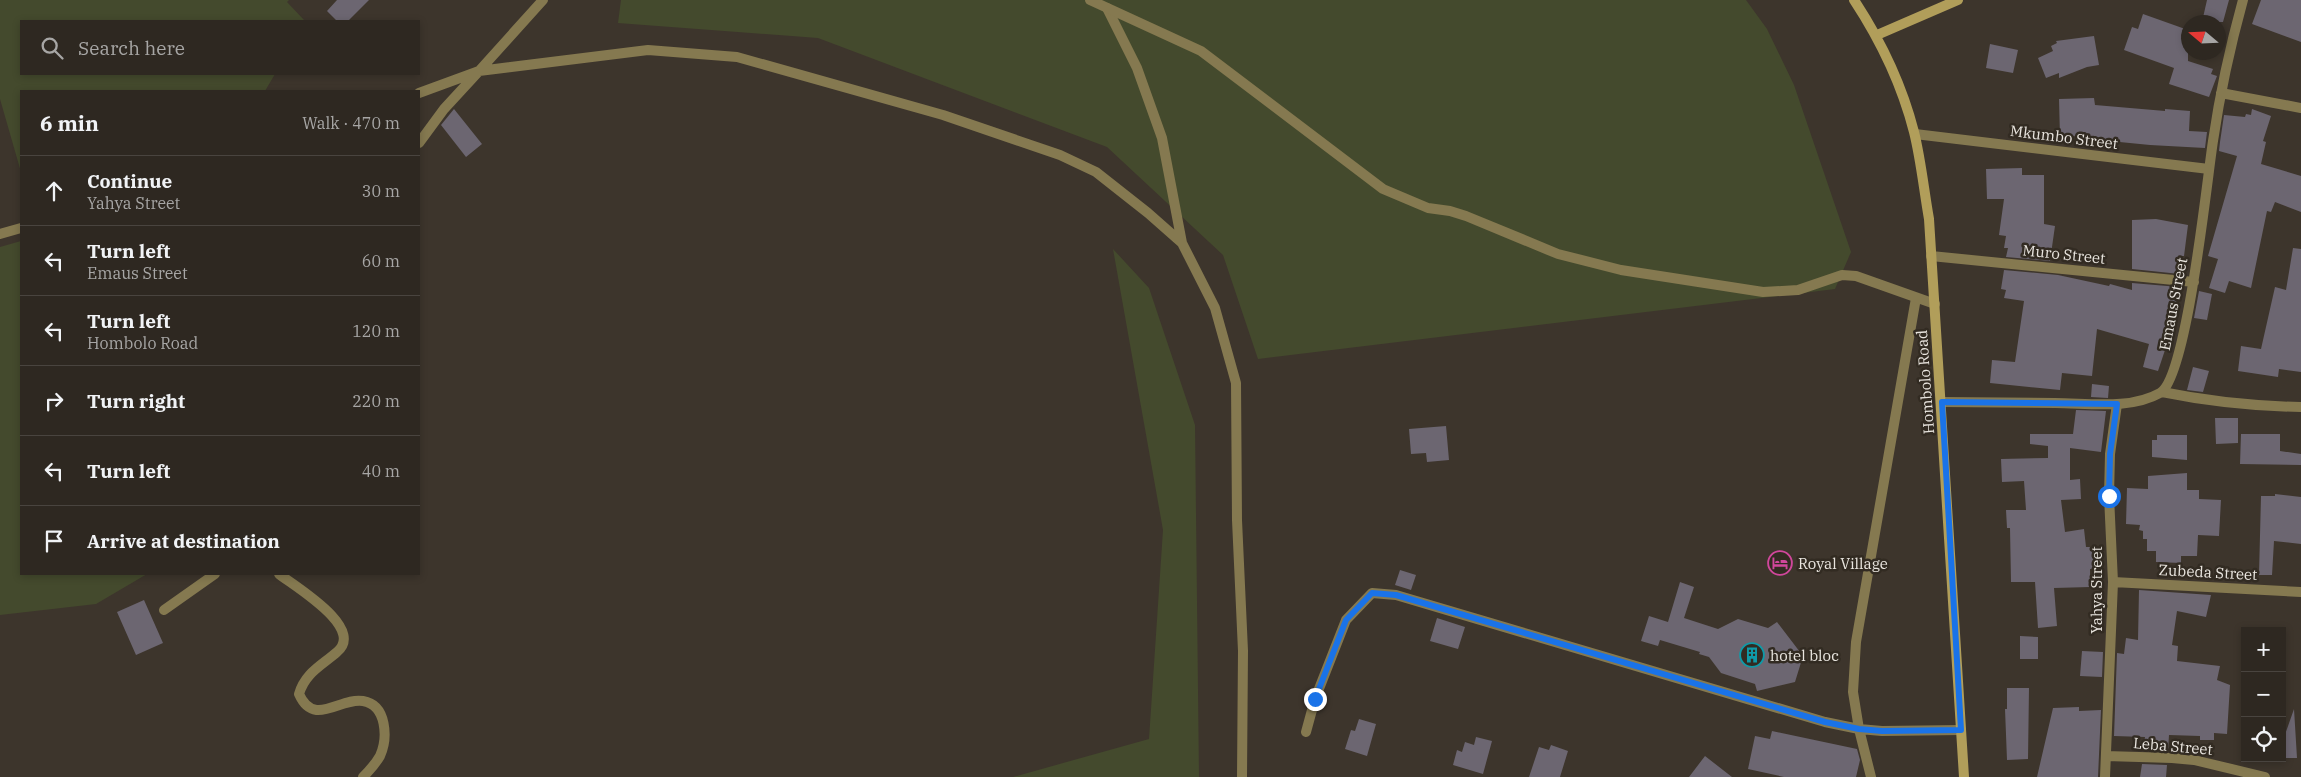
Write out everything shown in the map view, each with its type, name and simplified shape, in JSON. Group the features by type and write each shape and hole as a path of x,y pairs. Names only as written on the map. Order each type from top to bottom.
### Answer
{"street":[{"path":"420,142 444,108 543,0"},
{"path":"1090,0 1201,51 1382,189 1402,199 1428,208 1450,211 1466,216 1558,254 1621,270 1763,292 1798,290 1842,276 1856,276 1935,304"},
{"name":"Hombolo Road","path":"1854,0 1877,34 1905,101 1915,134 1929,219 1942,402 1964,777"},
{"path":"1877,34 1958,0"},
{"name":"Emaus Street","path":"2162,392 2175,370 2194,282 2227,58 2243,0"},
{"path":"1107,8 1137,68 1162,138 1182,243 1215,308 1236,383 1236,520 1243,651 1242,777"},
{"path":"420,93 479,71 648,50 736,57 944,115 1060,155 1096,172 1148,212 1182,243"},
{"path":"2221,93 2301,108"},
{"name":"Mkumbo Street","path":"1915,134 2210,168"},
{"path":"0,234 20,228"},
{"name":"Muro Street","path":"1931,256 2194,282"},
{"path":"1871,777 1859,729 1853,692 1856,642 1916,298"},
{"path":"1942,402 2117,404 2148,398 2162,392 2208,402 2247,406 2301,406"},
{"name":"Yahya Street","path":"2105,777 2113,582 2110,462 2117,404"},
{"path":"164,610 214,575"},
{"path":"280,575 328,611 341,626 344,638 339,650 314,668 303,682 299,694 302,701 309,708 327,710 347,702 364,701 378,708 386,726 380,755 363,777"},
{"name":"Zubeda Street","path":"2113,582 2301,592"},
{"path":"1306,732 1315,699 1346,620 1372,593 1396,595 1825,722 1859,729 1882,731 1961,730"},
{"name":"Leba Street","path":"2106,756 2187,759 2265,777"}],"green space":[{"path":"0,0 289,0 287,2 304,20 20,20 20,75 274,75 266,90 20,90 20,169 0,99"},
{"path":"621,0 1746,0 1767,29 1794,85 1851,252 1835,289 1258,359 1223,255 1107,147 818,38 618,23"},
{"path":"20,241 20,575 145,575 96,604 0,615 0,247"},
{"path":"1113,249 1149,288 1195,425 1199,777 1013,777 1149,739 1163,530"}],"building":[{"path":"337,0 369,0 349,20 336,20 327,11"},
{"path":"2207,0 2229,0 2225,15 2204,15"},
{"path":"2261,0 2301,0 2301,42 2252,24"},
{"path":"2143,14 2181,28 2181,60 2188,60 2213,69 2211,74 2217,76 2209,97 2169,84 2174,68 2124,50 2132,27 2138,29"},
{"path":"2094,36 2099,65 2087,67 2059,78 2059,73 2046,78 2038,58 2053,51 2051,46 2057,43 2056,41"},
{"path":"1990,44 2018,50 2013,73 1986,68"},
{"path":"2094,98 2095,105 2165,111 2165,109 2190,111 2189,131 2207,132 2205,148 2150,145 2079,138 2079,136 2060,137 2059,99"},
{"path":"454,109 482,144 466,157 441,125"},
{"path":"2252,109 2271,116 2263,141 2266,142 2261,164 2301,176 2301,212 2275,202 2271,212 2267,211 2251,288 2229,281 2225,293 2209,288 2218,259 2208,256 2237,156 2219,151 2220,142 2224,115 2245,117 2246,114 2251,115"},
{"path":"2022,168 2022,175 2044,175 2044,224 2055,226 2050,261 2006,257 2008,248 2004,248 2006,236 1999,235 2004,199 1987,199 1986,169"},
{"path":"2156,219 2188,225 2184,256 2180,256 2180,274 2132,269 2132,220"},
{"path":"2293,248 2301,249 2301,372 2279,369 2278,377 2238,371 2241,346 2261,349 2275,287 2286,290"},
{"path":"2004,270 2058,275 2109,286 2110,284 2132,290 2132,283 2179,287 2169,344 2167,344 2158,371 2143,367 2149,344 2097,329 2092,376 2062,373 2060,390 1990,383 1992,360 2015,362 2024,301 2004,298 2006,290 2001,289"},
{"path":"2199,291 2212,294 2207,320 2194,318"},
{"path":"2193,367 2209,371 2203,392 2187,390"},
{"path":"2092,384 2109,386 2108,398 2091,397"},
{"path":"2076,410 2106,411 2101,452 2070,448 2070,480 2080,479 2081,499 2061,500 2065,532 2084,529 2086,547 2100,547 2100,568 2090,569 2090,587 2054,588 2057,626 2038,628 2035,582 2011,582 2010,528 2007,528 2006,510 2026,510 2024,481 2002,482 2001,459 2048,458 2048,446 2030,444 2030,434 2073,434"},
{"path":"2215,418 2238,418 2238,443 2216,444"},
{"path":"1446,426 1449,460 1427,462 1426,453 1411,454 1409,429"},
{"path":"2241,434 2280,434 2280,451 2301,454 2301,465 2240,464"},
{"path":"2157,435 2187,435 2187,460 2152,457 2152,440 2157,440"},
{"path":"2187,473 2187,490 2199,490 2199,499 2221,500 2219,536 2198,535 2197,556 2181,556 2181,563 2156,562 2156,551 2147,551 2147,539 2143,539 2143,531 2139,530 2140,525 2126,524 2127,488 2148,489 2148,476"},
{"path":"2275,494 2301,497 2301,544 2274,541 2272,575 2259,575 2261,496 2275,496"},
{"path":"1400,570 1416,575 1411,590 1395,585"},
{"name":"hotel bloc","path":"1680,582 1694,587 1684,618 1718,629 1738,619 1768,628 1777,622 1803,656 1795,682 1757,691 1755,684 1721,673 1709,657 1699,654 1700,652 1660,640 1658,646 1641,641 1649,616 1668,622"},
{"path":"2139,590 2211,595 2206,617 2177,611 2172,645 2178,646 2177,661 2220,666 2217,680 2230,685 2227,734 2214,733 2214,740 2200,740 2200,736 2169,735 2168,751 2143,750 2145,737 2114,736 2117,653 2124,654 2126,638 2138,640"},
{"path":"144,600 163,643 136,655 117,612"},
{"path":"1437,618 1465,627 1458,649 1430,641"},
{"path":"2020,636 2038,637 2038,659 2020,659"},
{"path":"2082,651 2103,652 2102,677 2080,676"},
{"path":"2007,688 2029,688 2028,759 2007,760 2005,709 2007,709"},
{"path":"2079,707 2079,711 2101,710 2098,777 2037,777 2053,708"},
{"path":"2294,709 2297,758 2286,758 2286,732"},
{"path":"1359,719 1376,724 1367,756 1345,749 1351,730 1355,731"},
{"path":"1772,731 1857,749 1860,760 1856,777 1784,777 1748,769 1755,736 1770,739"},
{"path":"1476,737 1492,741 1483,774 1453,765 1457,750 1462,752 1465,742 1474,745"},
{"path":"1551,745 1568,751 1560,777 1529,777 1539,747 1549,750"},
{"path":"1705,756 1732,777 1689,777"},
{"path":"2142,764 2167,765 2166,777 2140,777"}],"place":[{"name":"Royal Village","path":"1780,563"},
{"name":"hotel bloc","path":"1752,655"}],"route":[{"path":"1315,699 1346,620 1372,593 1396,595 1825,722 1859,729 1882,731 1961,730 1951,584 1942,402 2117,404 2110,454 2109,496"}]}
